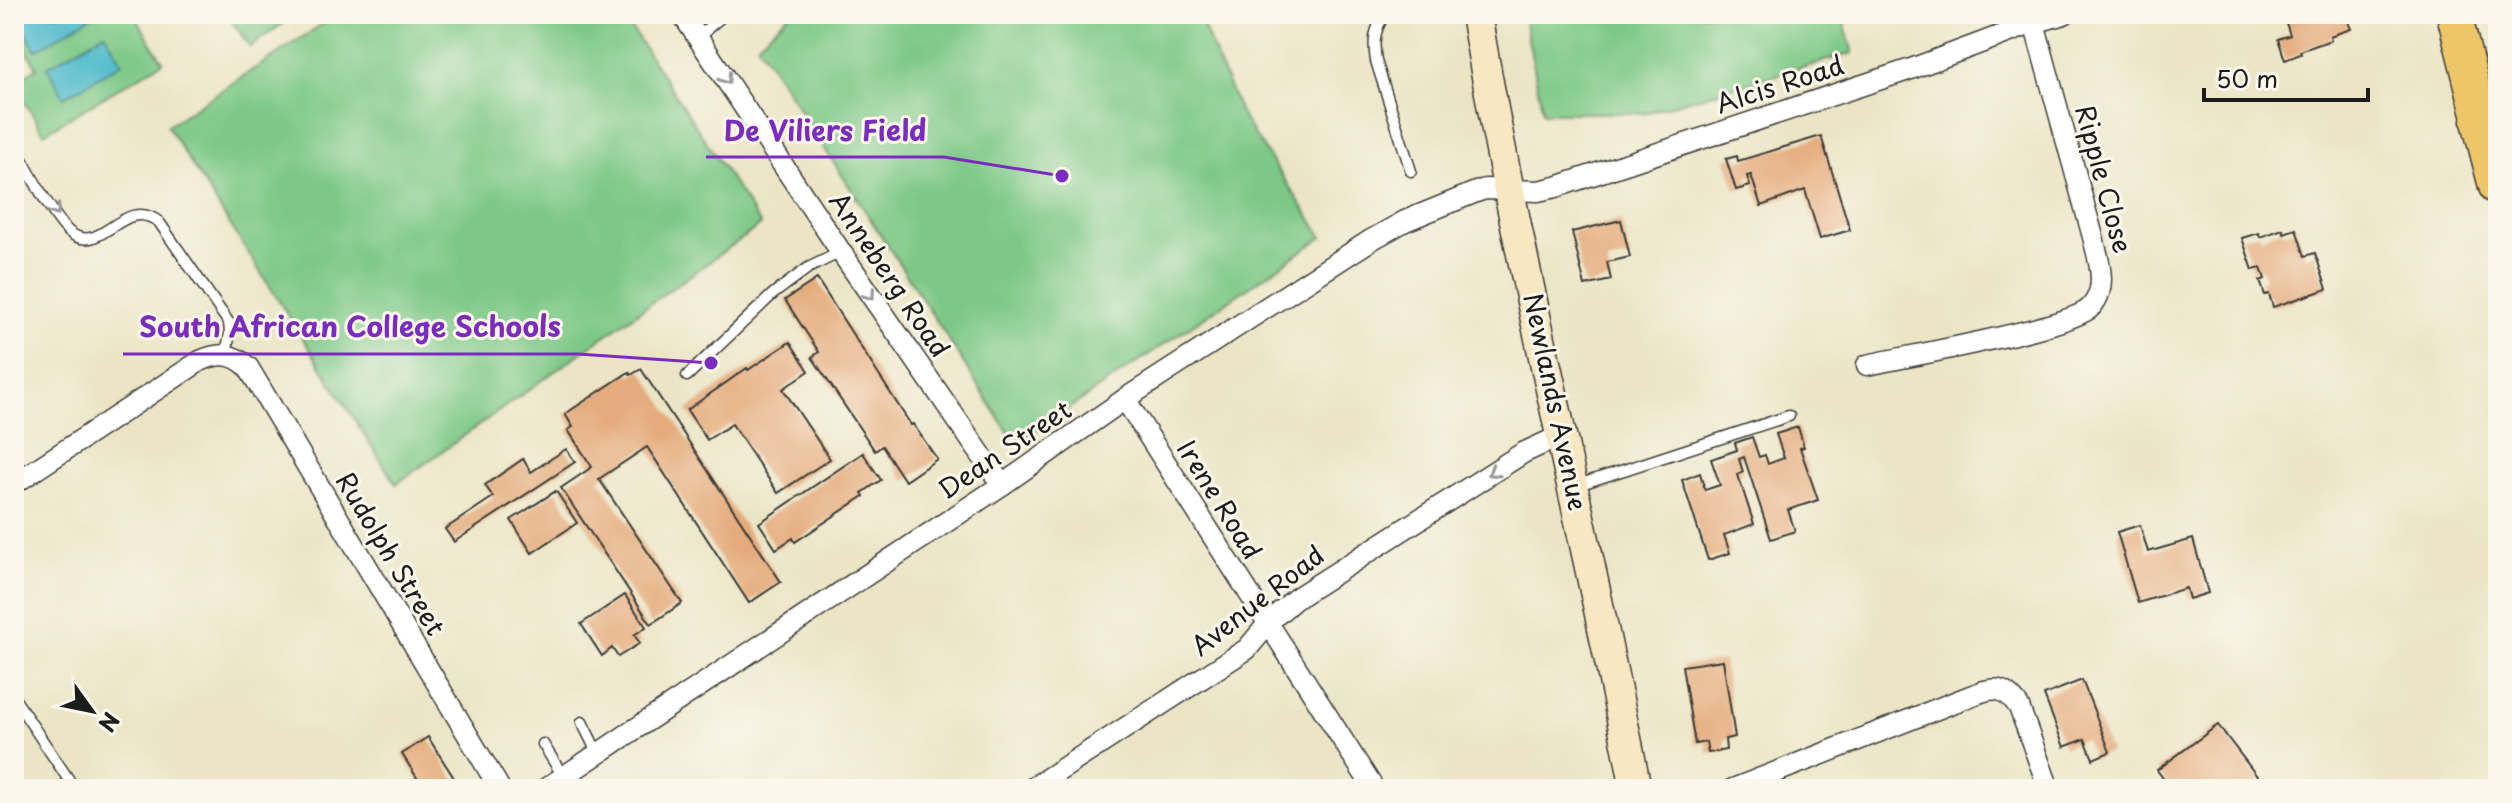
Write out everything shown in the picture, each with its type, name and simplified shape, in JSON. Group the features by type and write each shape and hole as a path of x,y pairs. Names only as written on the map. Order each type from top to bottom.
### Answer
{"highway":[{"path":"2454,14 2498,186"}],"main road":[{"name":"Newlands Avenue","path":"1476,14 1510,191 1636,789"}],"street":[{"name":"Anneberg Road","path":"682,14 1002,485"},
{"name":"Alcis Road","path":"1510,191 1538,191 1556,187 1911,69 2064,14"},
{"name":"Ripple Close","path":"1867,365 2075,317 2090,309 2098,297 2102,285 2093,237 2034,23"},
{"name":"Dean Street","path":"545,789 1002,485 1125,399 1387,230 1485,189 1510,191"},
{"path":"14,484 200,361 226,354"},
{"name":"Rudolph Street","path":"226,354 248,367 500,789"},
{"name":"Irene Road","path":"1125,399 1374,789"},
{"name":"Avenue Road","path":"1031,789 1247,649 1295,599 1523,453 1562,435"},
{"path":"1733,789 1989,689 1998,689 2013,698 2019,707 2049,789"}],"lane":[{"path":"700,40 708,28 725,14"},
{"path":"1385,14 1374,34 1373,44 1411,171"},
{"path":"14,145 57,216 69,231 81,238 92,239 132,215 142,214 159,222 229,323 226,354"},
{"path":"687,376 773,294 808,268 841,252"},
{"path":"1573,486 1789,416"},
{"path":"14,698 75,789"},
{"path":"582,722 598,754"},
{"path":"543,744 563,776"}],"green space":[{"path":"14,14 134,14 163,62 44,133 14,85 14,82 37,68 14,29"},
{"path":"227,14 296,14 250,47"},
{"path":"338,14 622,14 761,225 396,484 167,126"},
{"path":"790,14 1198,14 1241,115 1323,237 1016,444 757,44"},
{"path":"1523,14 1841,14 1853,53 1644,113 1543,113"}],"water":[{"path":"15,14 93,14 94,15 36,50"},
{"path":"105,33 122,63 64,97 47,67"}],"building":[{"path":"2283,14 2345,14 2351,29 2330,36 2331,40 2285,60 2278,39 2290,35"},
{"path":"1821,136 1850,230 1820,239 1805,190 1761,206 1751,175 1747,176 1750,186 1736,190 1726,159 1737,156 1738,161"},
{"path":"1621,220 1630,257 1607,262 1611,280 1585,286 1572,232"},
{"path":"2283,229 2284,233 2296,229 2305,256 2315,253 2327,289 2273,307 2260,281 2265,279 2261,268 2253,270 2242,238 2259,233 2260,237"},
{"path":"817,279 911,425 937,459 905,481 882,446 875,451 812,357 819,352 785,300"},
{"path":"790,342 809,371 783,389 830,459 778,493 732,424 707,440 687,410"},
{"path":"641,369 781,582 749,603 647,447 599,479 682,603 651,624 561,488 592,467 568,430 573,427 565,414 629,372 631,375"},
{"path":"1798,427 1804,447 1800,448 1818,500 1788,510 1795,531 1771,539 1744,457 1739,459 1743,472 1738,475 1754,524 1724,535 1730,553 1708,560 1682,480 1700,473 1705,490 1720,485 1711,459 1737,450 1735,443 1752,437 1759,457 1765,455 1768,464 1784,458 1776,434"},
{"path":"566,449 575,462 454,542 445,529 493,497 485,485 523,459 531,472"},
{"path":"863,453 881,480 862,493 864,496 795,542 793,538 776,549 759,523"},
{"path":"556,491 577,523 532,553 511,520"},
{"path":"2140,525 2148,552 2193,539 2208,593 2189,599 2186,588 2138,603 2117,532"},
{"path":"625,595 646,627 634,635 640,643 618,657 612,648 602,656 581,624"},
{"path":"1723,660 1735,737 1725,739 1726,750 1708,753 1706,742 1695,744 1682,666"},
{"path":"2082,680 2110,752 2093,759 2085,739 2064,747 2044,695"},
{"path":"2218,725 2260,780 2249,789 2191,789 2186,783 2178,789 2171,789 2157,770"},
{"path":"428,737 461,789 424,789 402,754"}],"place":[{"name":"De Viliers Field","path":"1062,176"},
{"name":"South African College Schools","path":"711,363"}]}
